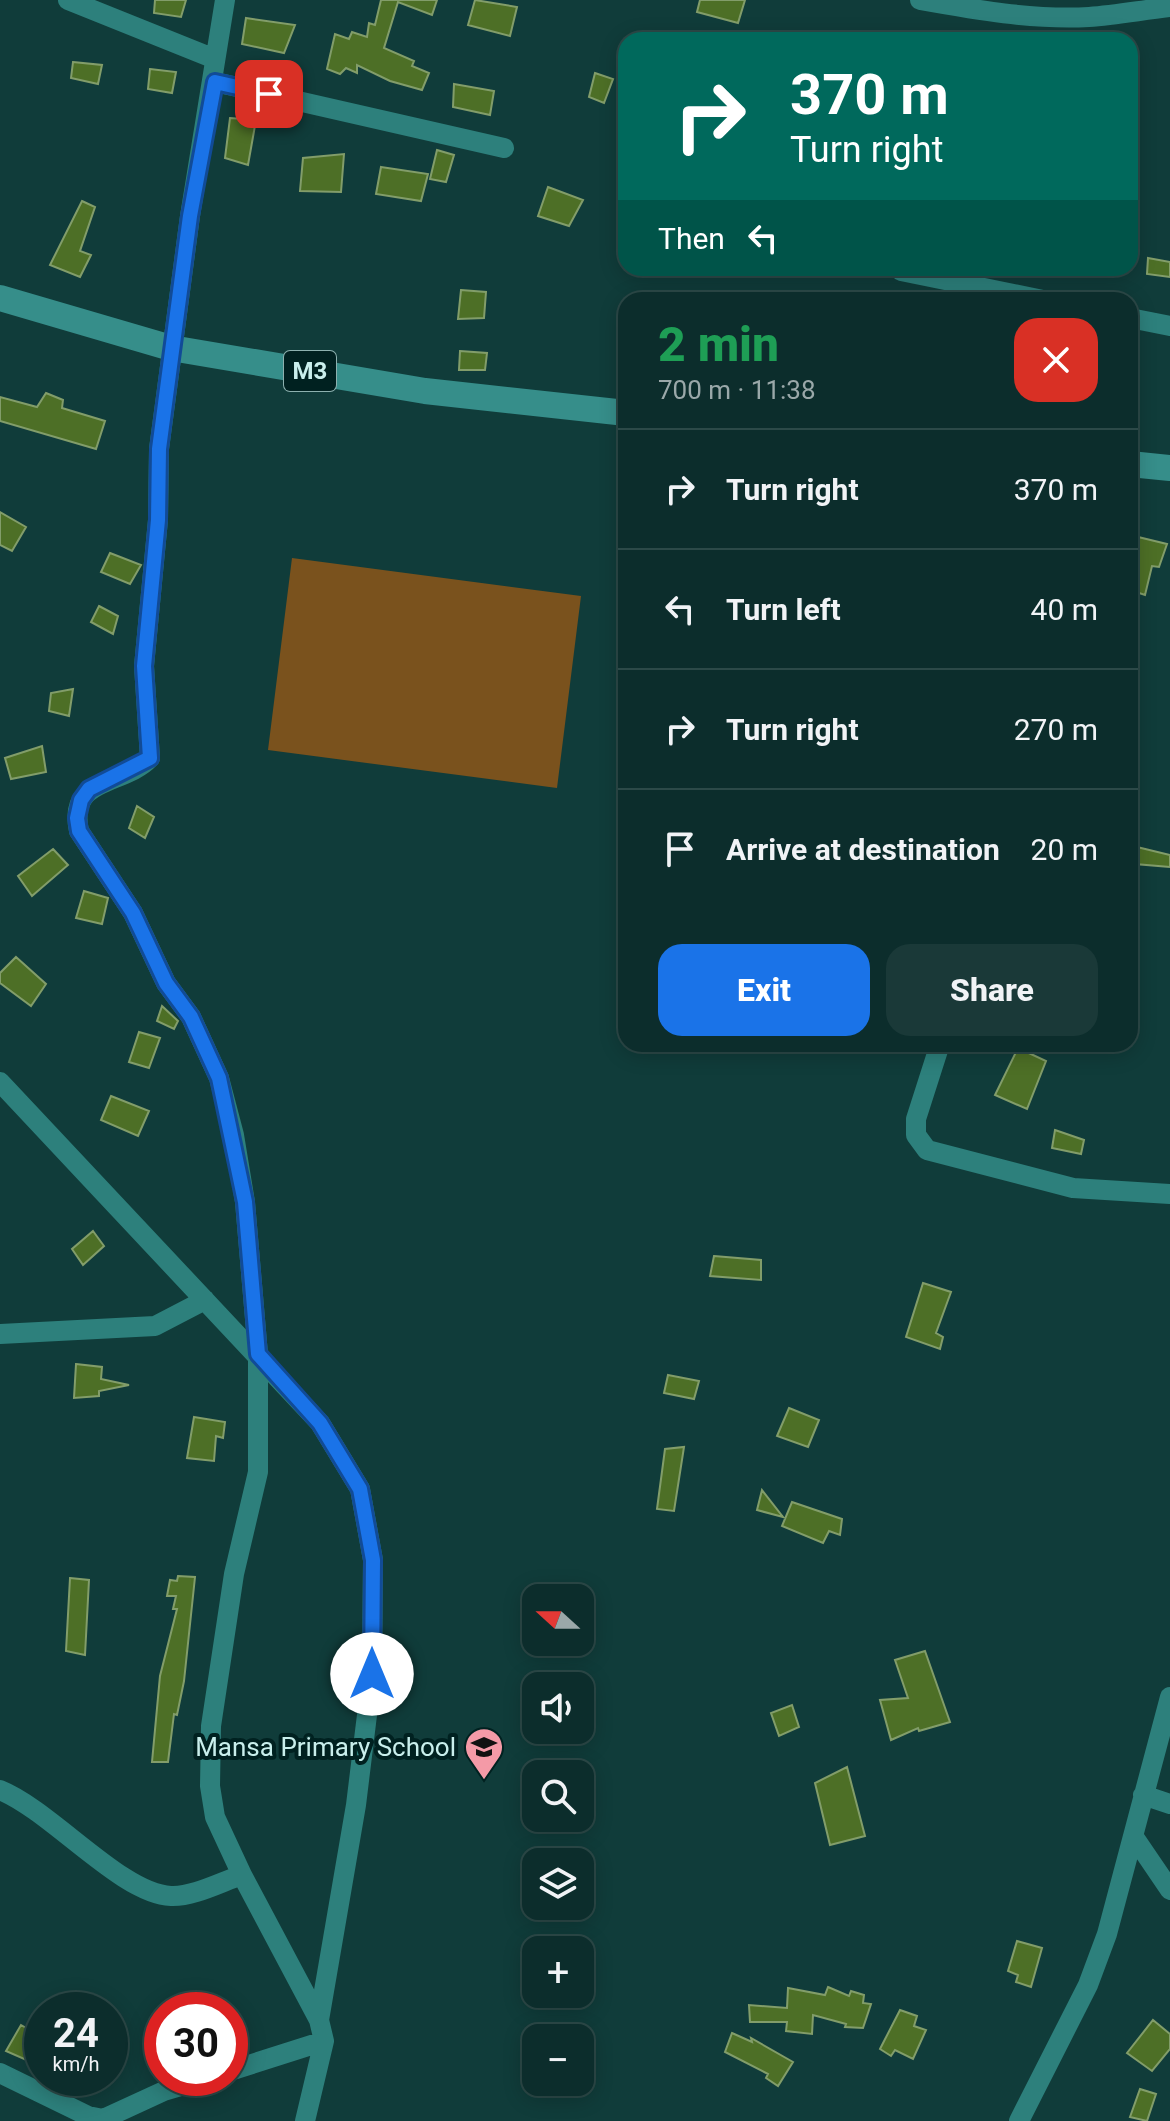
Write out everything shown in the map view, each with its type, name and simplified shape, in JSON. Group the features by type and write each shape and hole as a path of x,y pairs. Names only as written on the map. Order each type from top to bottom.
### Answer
{"main road":[{"name":"M3","path":"0,298 171,348 425,391 618,412"},
{"path":"1138,465 1170,468"}],"street":[{"path":"68,0 215,59"},
{"path":"225,0 215,59 215,82 171,348 159,449 158,520 144,666 150,758 89,789 81,800 77,818 87,844 133,913 166,983 191,1017 219,1078 245,1202 258,1354 258,1472 234,1574 211,1726 210,1786 215,1817 242,1875 319,2020 324,2041 305,2121"},
{"path":"920,0 994,13 1089,17 1134,6 1170,7"},
{"path":"215,82 504,148"},
{"path":"925,276 1004,292"},
{"path":"1138,320 1170,326"},
{"path":"937,1052 916,1119 916,1135 927,1150 1073,1188 1170,1194"},
{"path":"0,1082 320,1423 360,1489 373,1560 372,1674 354,1820 319,2020"},
{"path":"0,1334 155,1326 205,1300"},
{"path":"1019,2121 1088,1985 1107,1934 1170,1697"},
{"path":"0,1790 45,1815 110,1867 157,1894 174,1896 242,1875"},
{"path":"1143,1795 1170,1804"},
{"path":"1134,1837 1170,1890"},
{"path":"248,2065 324,2041"},
{"path":"0,2073 88,2116 103,2119 153,2096"}],"shaded area":[{"path":"292,558 581,596 557,788 268,750"}],"building":[{"path":"155,0 186,0 181,17 154,13"},
{"path":"381,0 437,0 432,15 398,2 384,48 414,61 412,66 429,73 422,90 390,81 357,65 357,73 346,68 340,74 327,69 335,34 349,39 352,32 367,37 369,23 375,25"},
{"path":"475,0 517,7 510,36 468,25"},
{"path":"700,0 745,0 738,23 697,12"},
{"path":"246,18 295,25 284,53 242,44"},
{"path":"73,62 102,65 98,84 71,78"},
{"path":"150,69 176,72 172,93 148,89"},
{"path":"595,73 613,79 604,103 589,97"},
{"path":"454,84 494,91 490,115 453,107"},
{"path":"230,118 256,120 248,165 225,158"},
{"path":"437,150 454,155 446,182 430,179"},
{"path":"344,154 341,192 300,191 303,158"},
{"path":"381,167 428,174 421,201 376,194"},
{"path":"548,187 583,200 569,226 538,216"},
{"path":"82,201 95,207 80,251 91,255 80,277 50,265"},
{"path":"1148,258 1170,262 1170,277 1147,274"},
{"path":"461,290 486,292 484,318 458,319"},
{"path":"460,351 487,353 485,370 459,370"},
{"path":"46,393 63,400 62,408 105,421 96,449 0,421 0,397 37,407"},
{"path":"0,512 26,527 12,551 0,545"},
{"path":"1138,537 1167,544 1159,567 1152,566 1145,595 1138,593"},
{"path":"110,553 141,565 130,584 101,572"},
{"path":"99,606 118,616 113,634 91,622"},
{"path":"73,689 69,716 49,711 51,693"},
{"path":"42,746 46,772 11,779 5,758"},
{"path":"137,806 154,817 145,838 129,828"},
{"path":"1138,847 1170,855 1170,867 1138,864"},
{"path":"53,849 68,865 32,896 18,876"},
{"path":"84,891 108,898 102,924 76,918"},
{"path":"16,957 46,984 31,1006 0,983 0,973"},
{"path":"162,1006 178,1021 174,1029 157,1021"},
{"path":"139,1032 160,1038 149,1068 129,1062"},
{"path":"1016,1052 1027,1052 1046,1061 1027,1109 995,1095"},
{"path":"111,1096 149,1111 138,1136 101,1120"},
{"path":"1055,1130 1084,1140 1081,1154 1052,1148"},
{"path":"93,1231 104,1246 83,1265 72,1249"},
{"path":"714,1256 761,1260 761,1280 710,1276"},
{"path":"923,1283 951,1292 936,1333 943,1337 940,1349 906,1337"},
{"path":"76,1364 102,1367 101,1379 129,1385 99,1391 99,1396 74,1398"},
{"path":"668,1375 699,1381 694,1399 664,1393"},
{"path":"789,1408 819,1420 808,1447 777,1436"},
{"path":"194,1417 225,1422 223,1438 216,1436 214,1461 187,1458"},
{"path":"684,1447 674,1511 657,1509 665,1449"},
{"path":"762,1490 783,1517 757,1510"},
{"path":"792,1502 842,1519 840,1535 829,1531 823,1543 782,1526"},
{"path":"178,1576 195,1577 184,1681 177,1715 174,1714 168,1762 152,1762 160,1676 177,1609 173,1609 176,1596 167,1596 170,1580 177,1581"},
{"path":"70,1578 89,1580 85,1655 66,1651"},
{"path":"925,1651 950,1722 919,1731 918,1728 891,1740 880,1700 908,1698 895,1660"},
{"path":"792,1705 799,1727 779,1736 771,1713"},
{"path":"847,1767 865,1836 830,1845 815,1783"},
{"path":"1017,1941 1042,1948 1031,1987 1016,1982 1018,1975 1008,1971"},
{"path":"828,1987 849,1996 851,1991 864,1995 863,2003 871,2004 863,2028 845,2027 846,2024 813,2015 812,2034 786,2031 787,2022 750,2022 749,2005 787,2008 788,1988 825,1995"},
{"path":"900,2010 917,2016 914,2026 926,2030 913,2059 895,2050 891,2056 880,2049"},
{"path":"1153,2020 1170,2034 1170,2049 1152,2071 1127,2053"},
{"path":"21,2025 24,2027 24,2059 6,2051"},
{"path":"732,2033 752,2042 751,2038 793,2062 778,2086 766,2078 768,2074 725,2052"},
{"path":"1140,2089 1156,2094 1147,2121 1130,2117"}],"place":[{"name":"Mansa Primary School","path":"484,1781"}],"route":[{"path":"269,94 215,82 190,216 159,449 158,520 144,666 150,758 89,789 81,800 77,818 79,831 133,913 166,983 191,1017 219,1078 234,1135 245,1202 258,1354 320,1423 360,1489 373,1560 372,1674"}]}
